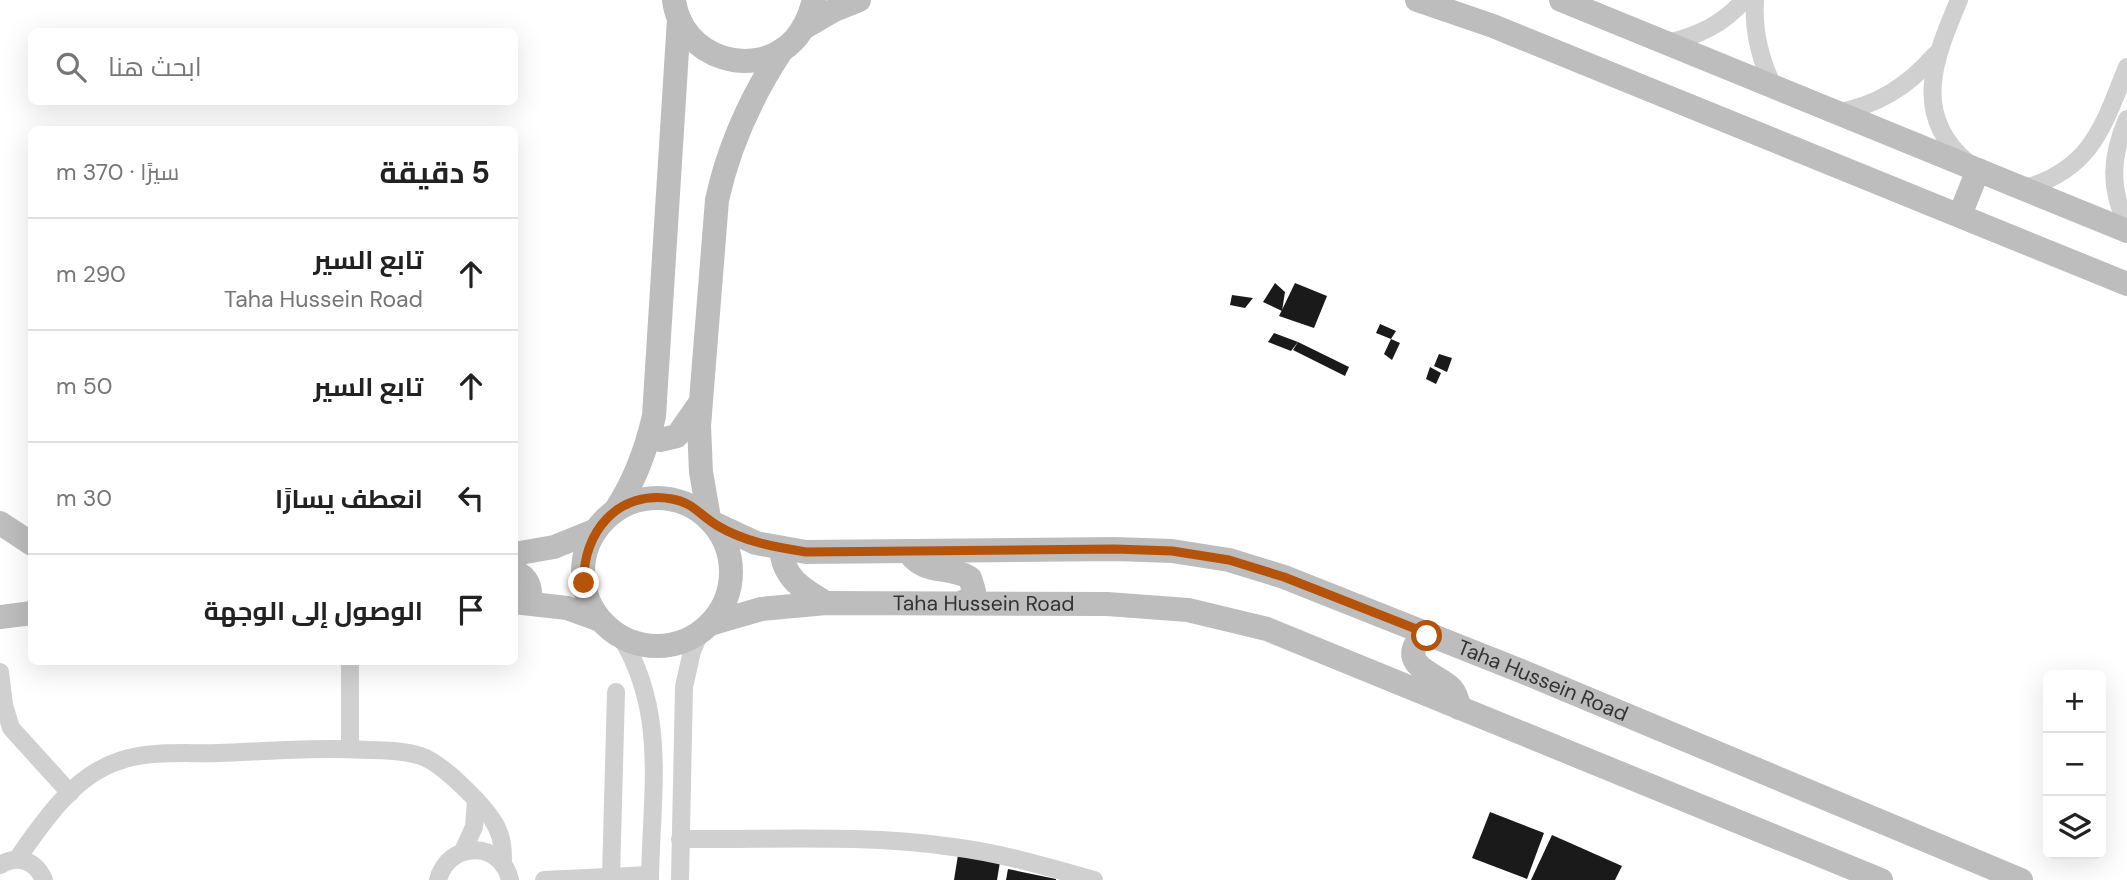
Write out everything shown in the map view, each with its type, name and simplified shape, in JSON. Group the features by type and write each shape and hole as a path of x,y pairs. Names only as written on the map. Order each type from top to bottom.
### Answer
{"main road":[{"path":"803,28 814,0"},
{"path":"518,574 530,587 522,602 567,608 600,620 621,637 634,643 661,646 675,644 705,628 725,601 732,575 728,548 712,521 701,472 700,402 717,201 723,174 741,122 782,50 803,28 834,10 859,0"},
{"path":"1417,0 1493,26 2127,284"},
{"path":"1562,0 2127,231"},
{"path":"677,10 697,44 724,58 754,61 782,50"},
{"path":"600,620 587,596 584,583 585,555 596,530 615,511 636,475 649,436 656,396 677,10"},
{"path":"1961,215 1978,170"},
{"path":"649,436 660,440 677,436 700,402"},
{"path":"615,511 642,499 671,498 685,502 712,521"},
{"name":"Taha Hussein Road","path":"712,521 756,543 831,553 1115,549 1172,551 1229,560 1284,577 1434,636 2021,880"},
{"path":"0,523 28,541"},
{"path":"518,553 554,547 596,530"},
{"path":"781,548 783,564 793,581 825,603"},
{"path":"908,551 924,566 970,578 974,591 970,598 961,603"},
{"name":"Taha Hussein Road","path":"705,628 761,609 825,603 1148,605 1228,618 1267,629 1881,880"},
{"path":"0,617 28,614"},
{"path":"1434,636 1422,638 1417,642 1414,659 1421,668 1452,689 1459,708"}],"street":[{"path":"1667,43 1703,32 1720,22 1744,0"},
{"path":"1755,0 1758,41 1766,72 1773,86"},
{"path":"1959,0 1937,52 1932,87 1938,119 1954,148 1978,170"},
{"path":"1835,113 1865,106 1892,93 1917,75 1937,52"},
{"path":"2023,189 2063,172 2085,153 2102,130 2127,67"},
{"path":"2127,119 2119,137 2113,168 2118,202 2127,225"},
{"path":"2102,130 2119,137"},
{"path":"680,880 684,687 690,660 705,628"},
{"path":"544,880 650,878 653,723 647,692 632,654 621,637"},
{"path":"350,665 350,749"},
{"path":"0,672 4,705 11,728 70,793"},
{"path":"611,877 616,692"},
{"path":"653,746 682,747"},
{"path":"0,865 17,859 38,829 70,793 100,769 118,761 136,757 350,749 422,756 454,779 489,814 498,829 507,872"},
{"path":"463,851 474,827 476,801"},
{"path":"680,839 879,840 941,845 1027,860 1094,880"},
{"path":"438,880 448,860 472,849 490,853 507,872"},
{"path":"17,859 36,866 44,880"}],"building":[{"path":"1275,283 1285,292 1282,311 1263,302"},
{"path":"1295,283 1327,296 1314,328 1279,316"},
{"path":"1232,295 1253,298 1245,308 1230,305"},
{"path":"1380,324 1396,331 1391,339 1376,333"},
{"path":"1274,333 1298,342 1291,351 1268,342"},
{"path":"1391,339 1400,343 1392,360 1384,354"},
{"path":"1298,342 1349,367 1345,376 1293,350"},
{"path":"1439,354 1452,358 1447,372 1434,366"},
{"path":"1430,367 1441,373 1436,384 1426,379"},
{"path":"1490,812 1544,833 1527,879 1472,858"},
{"path":"1552,835 1622,866 1615,880 1531,880"},
{"path":"958,855 1000,862 997,880 954,880"},
{"path":"1008,869 1056,879 1056,880 1006,880"}],"route":[{"path":"584,583 583,569 589,542 605,520 615,511 642,499 671,498 685,502 715,524 756,543 806,552 1115,549 1172,551 1229,560 1284,577 1434,636 1427,636"}]}
